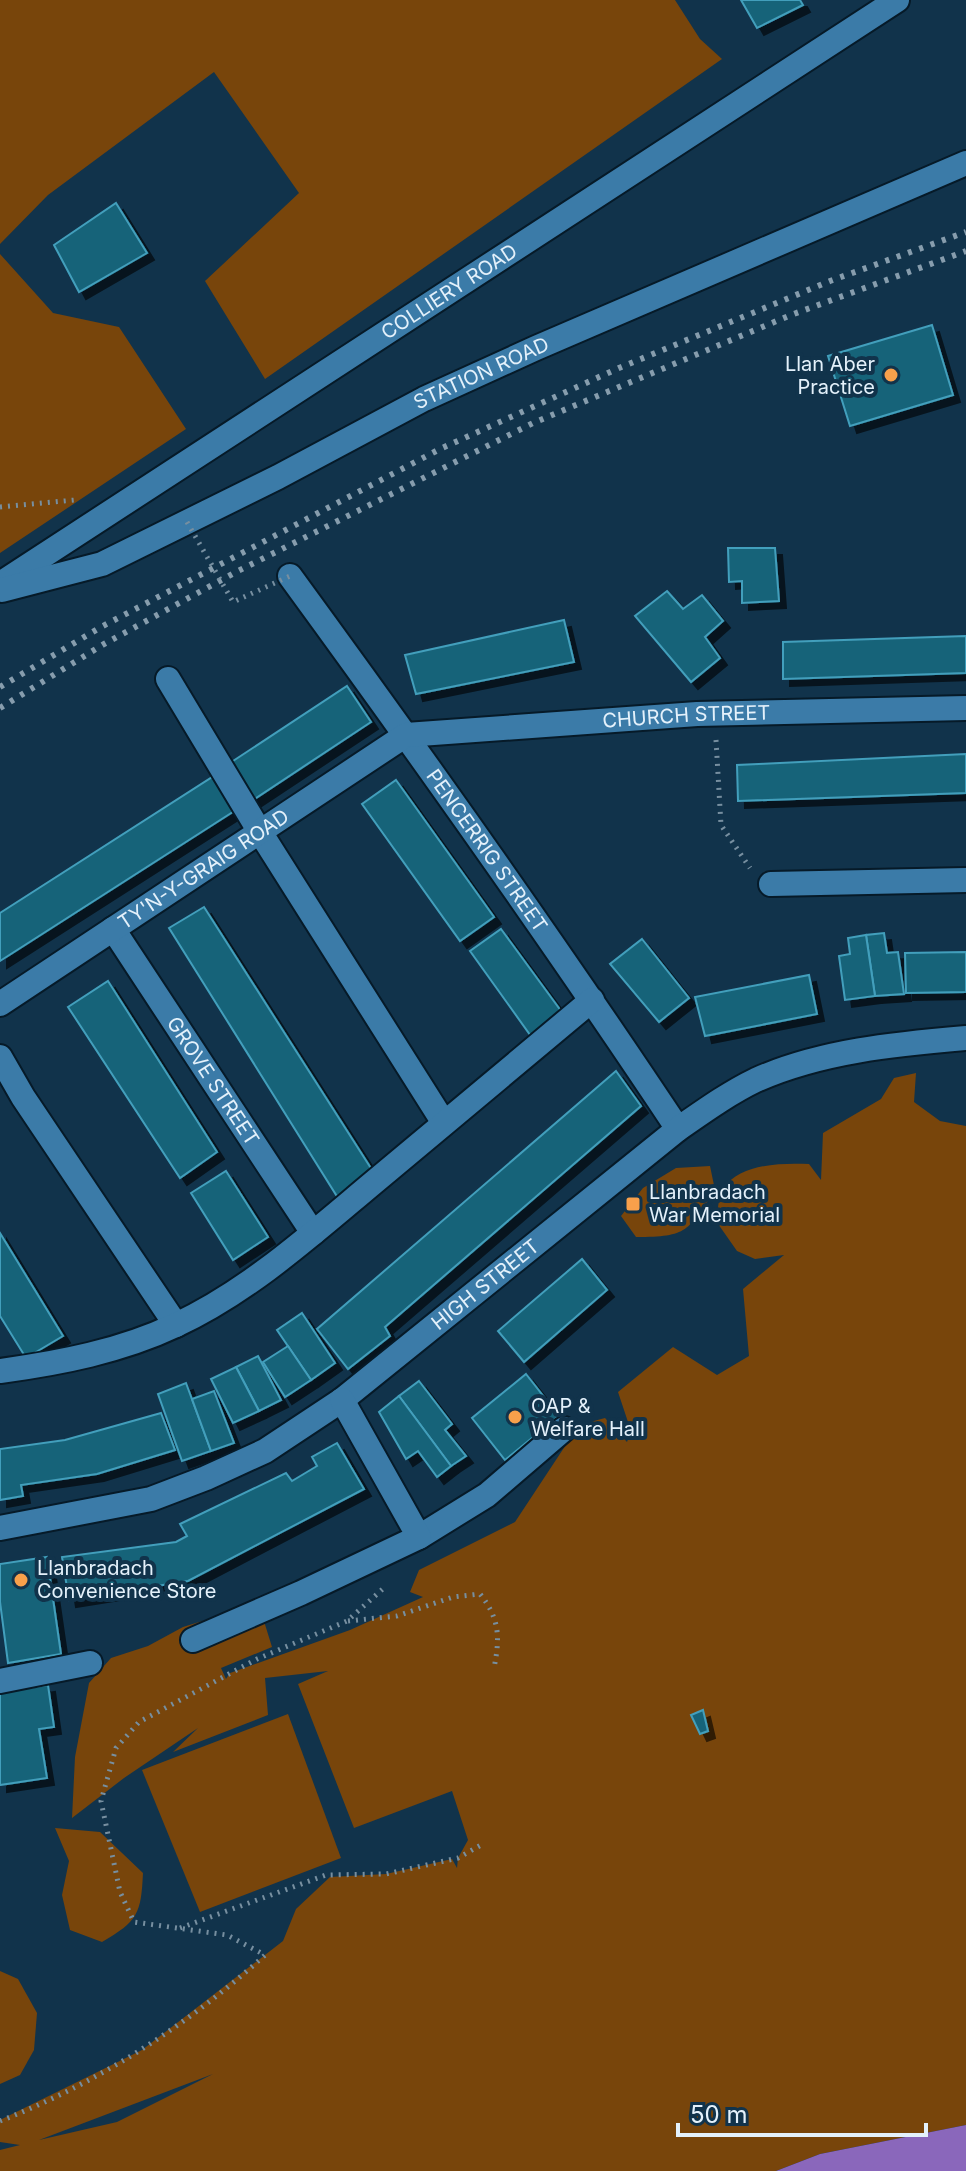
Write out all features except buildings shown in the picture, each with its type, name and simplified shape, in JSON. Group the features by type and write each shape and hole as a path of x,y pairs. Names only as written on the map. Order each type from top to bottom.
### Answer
{"street":[{"name":"COLLIERY ROAD","path":"0,584 897,0"},
{"name":"STATION ROAD","path":"0,590 102,564 438,393 966,163"},
{"name":"PENCERRIG STREET","path":"290,576 592,1000 678,1129"},
{"path":"168,679 260,832 444,1123"},
{"name":"CHURCH STREET","path":"406,735 715,713 966,708"},
{"name":"TY'N-Y-GRAIG ROAD","path":"0,1004 406,735"},
{"path":"771,884 966,880"},
{"name":"GROVE STREET","path":"113,929 313,1233"},
{"path":"0,1371 42,1365 117,1347 176,1325 231,1295 313,1233 592,1000"},
{"name":"HIGH STREET","path":"0,1528 151,1499 265,1451 342,1400 678,1129 756,1080 802,1064 899,1044 966,1038"},
{"path":"0,1057 23,1097 176,1325"},
{"path":"342,1400 419,1537"},
{"path":"193,1640 419,1537 487,1495 564,1429"},
{"path":"0,1681 90,1663"}],"path":[{"path":"0,507 77,499"},
{"path":"187,522 233,602 290,576"},
{"path":"715,713 721,825 761,883 771,884"},
{"path":"347,1621 387,1585"},
{"path":"0,2121 32,2109 142,2050 223,1993 265,1955 227,1935 134,1922 120,1892 101,1801 116,1748 139,1722 257,1659 347,1621 397,1616 453,1597 480,1594 491,1607 500,1639 494,1668"},
{"path":"179,1928 326,1875 386,1874 458,1858 481,1845"}],"shaded area":[{"path":"0,0 675,0 700,39 722,59 265,379 205,281 299,193 214,72 48,195 0,244"},
{"path":"0,254 53,313 119,327 186,429 0,553"},
{"path":"916,1073 914,1102 940,1121 966,1126 966,2125 820,2154 776,2171 0,2171 0,2150 20,2145 0,2142 0,2120 142,2050 283,1941 296,1909 330,1877 386,1874 452,1859 457,1868 458,1858 468,1840 452,1791 354,1828 298,1684 328,1671 265,1678 268,1715 173,1752 198,1728 72,1818 75,1757 89,1683 111,1658 148,1646 183,1627 212,1618 242,1611 263,1618 272,1647 221,1668 226,1679 230,1673 350,1630 423,1597 410,1592 419,1570 515,1522 579,1425 605,1418 627,1442 631,1431 618,1392 673,1347 717,1375 749,1356 743,1289 784,1255 755,1259 737,1251 716,1221 723,1189 740,1174 762,1166 809,1164 821,1180 823,1133 881,1099 894,1078","holes":["213,2074 117,2122 39,2140"]},
{"path":"710,1166 715,1190 692,1223 677,1233 636,1237 621,1216 643,1188 676,1168"},
{"path":"288,1714 341,1858 200,1912 142,1770"},
{"path":"55,1828 100,1832 143,1873 141,1898 135,1915 123,1928 102,1942 70,1930 62,1895 69,1861"},
{"path":"0,1971 18,1979 37,2013 34,2050 20,2075 0,2084"},
{"path":"966,2125 966,2171 776,2171 820,2154"}],"railway":[{"path":"0,687 101,627 440,449 619,368 830,281 966,232"},
{"path":"0,708 104,644 236,572 533,423 791,315 966,251"}],"place":[{"name":"Llan Aber Practice","path":"891,375"},
{"name":"Llanbradach War Memorial","path":"633,1204"},
{"name":"OAP & Welfare Hall","path":"515,1417"},
{"name":"Llanbradach Convenience Store","path":"21,1580"}]}
